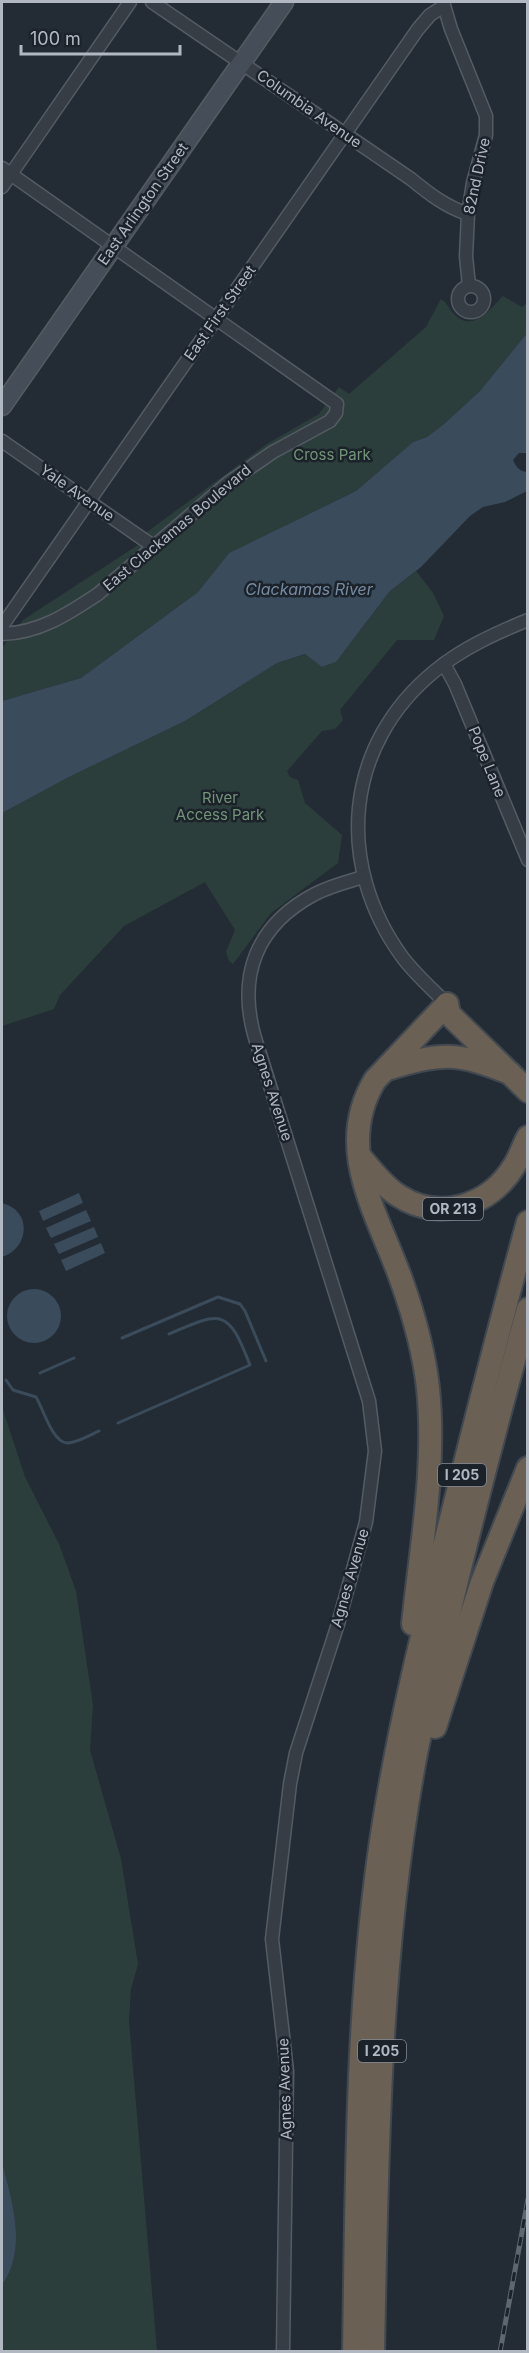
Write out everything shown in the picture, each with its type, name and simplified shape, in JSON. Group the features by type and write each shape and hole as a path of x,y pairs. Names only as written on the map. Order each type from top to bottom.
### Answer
{"highway":[{"path":"401,1730 429,1479 430,1421 424,1366 413,1316 402,1281 366,1194 357,1140 361,1108 375,1080 447,1004 460,1007 517,1068 528,1091"},
{"path":"384,1070 423,1058 447,1055 517,1068"},
{"name":"OR 213","path":"360,1157 399,1196 419,1206 452,1209 471,1204 494,1191 515,1165 528,1137"},
{"name":"I 205","path":"354,2352 359,2123 367,1973 384,1822 401,1730 427,1612 528,1221"},
{"name":"I 205","path":"373,2352 378,2149 388,1965 416,1752 481,1483 528,1309"},
{"path":"416,1752 437,1724 482,1582 528,1468"}],"main road":[{"name":"East Arlington Street","path":"2,406 284,2"}],"street":[{"path":"2,187 6,171 130,2"},
{"name":"Columbia Avenue","path":"152,2 440,201 454,210 468,213"},
{"name":"East First Street","path":"2,626 418,29 443,4"},
{"name":"82nd Drive","path":"443,4 486,116 486,135 473,183 468,213 466,256 469,286"},
{"path":"6,171 217,318"},
{"name":"East Clackamas Boulevard","path":"2,633 22,633 36,629 75,609 109,585 247,468 330,421 336,413 337,401 217,318"},
{"name":"Yale Avenue","path":"2,441 153,546"},
{"path":"447,1004 403,958 379,918 363,877 358,848 358,816 364,782 381,736 397,710 417,687 444,664 482,641 528,620"},
{"name":"Pope Lane","path":"444,664 455,684 528,860"},
{"name":"Agnes Avenue","path":"283,2352 287,2071 273,1962 272,1939 275,1905 296,1753 338,1624 366,1522 375,1450 369,1401 248,1016 247,1000 249,974 254,958 264,937 278,921 316,893 363,877"}],"green space":[{"name":"Cross Park","path":"503,296 522,307 527,303 527,333 480,391 444,424 427,437 413,442 356,491 229,553 198,592 81,678 2,701 2,648 23,620 138,545 147,532 267,444 319,414 339,387 349,394 426,327 441,299 461,320 474,321 487,313"},
{"name":"River Access Park","path":"416,571 433,593 444,616 434,640 397,640 340,710 343,720 335,729 322,731 287,771 290,777 298,780 305,803 342,835 338,863 271,913 233,964 229,961 226,952 235,930 205,882 124,926 60,995 54,1009 2,1026 2,813 69,777 185,721 277,663 306,654 322,667 336,662 390,591"},
{"path":"2,1407 25,1477 59,1544 76,1591 93,1705 90,1750 121,1859 138,1964 131,1989 129,2021 157,2351 2,2351 2,2285 10,2271 14,2256 16,2225 2,2163"}],"water":[{"name":"Clackamas River","path":"527,333 527,453 519,453 513,460 518,468 527,472 527,491 505,502 483,507 470,516 421,567 390,591 336,662 322,667 305,654 277,663 185,721 69,777 2,813 2,701 81,678 198,592 229,553 356,491 413,442 427,437 444,424 480,391"},
{"path":"79,1193 83,1203 43,1221 39,1211"},
{"path":"2,1203 19,1213 24,1229 18,1246 2,1257"},
{"path":"86,1210 91,1221 51,1238 46,1228"},
{"path":"94,1227 98,1237 59,1254 54,1244"},
{"path":"101,1243 105,1253 66,1271 61,1260"},
{"path":"29,1289 39,1289 53,1297 59,1306 61,1316 59,1326 53,1335 39,1343 29,1343 12,1331 7,1321 7,1311 19,1294"},
{"path":"2,2163 13,2209 16,2241 10,2271 2,2285"}],"waterway":[{"path":"122,1338 218,1297 240,1304 266,1361"},
{"path":"118,1423 250,1365 236,1333 229,1324 221,1320 201,1321 169,1334"},
{"path":"40,1373 74,1358"},
{"path":"6,1380 13,1390 36,1397 52,1431 62,1441 75,1442 99,1431"}],"railway":[{"path":"500,2352 528,2199"}]}
